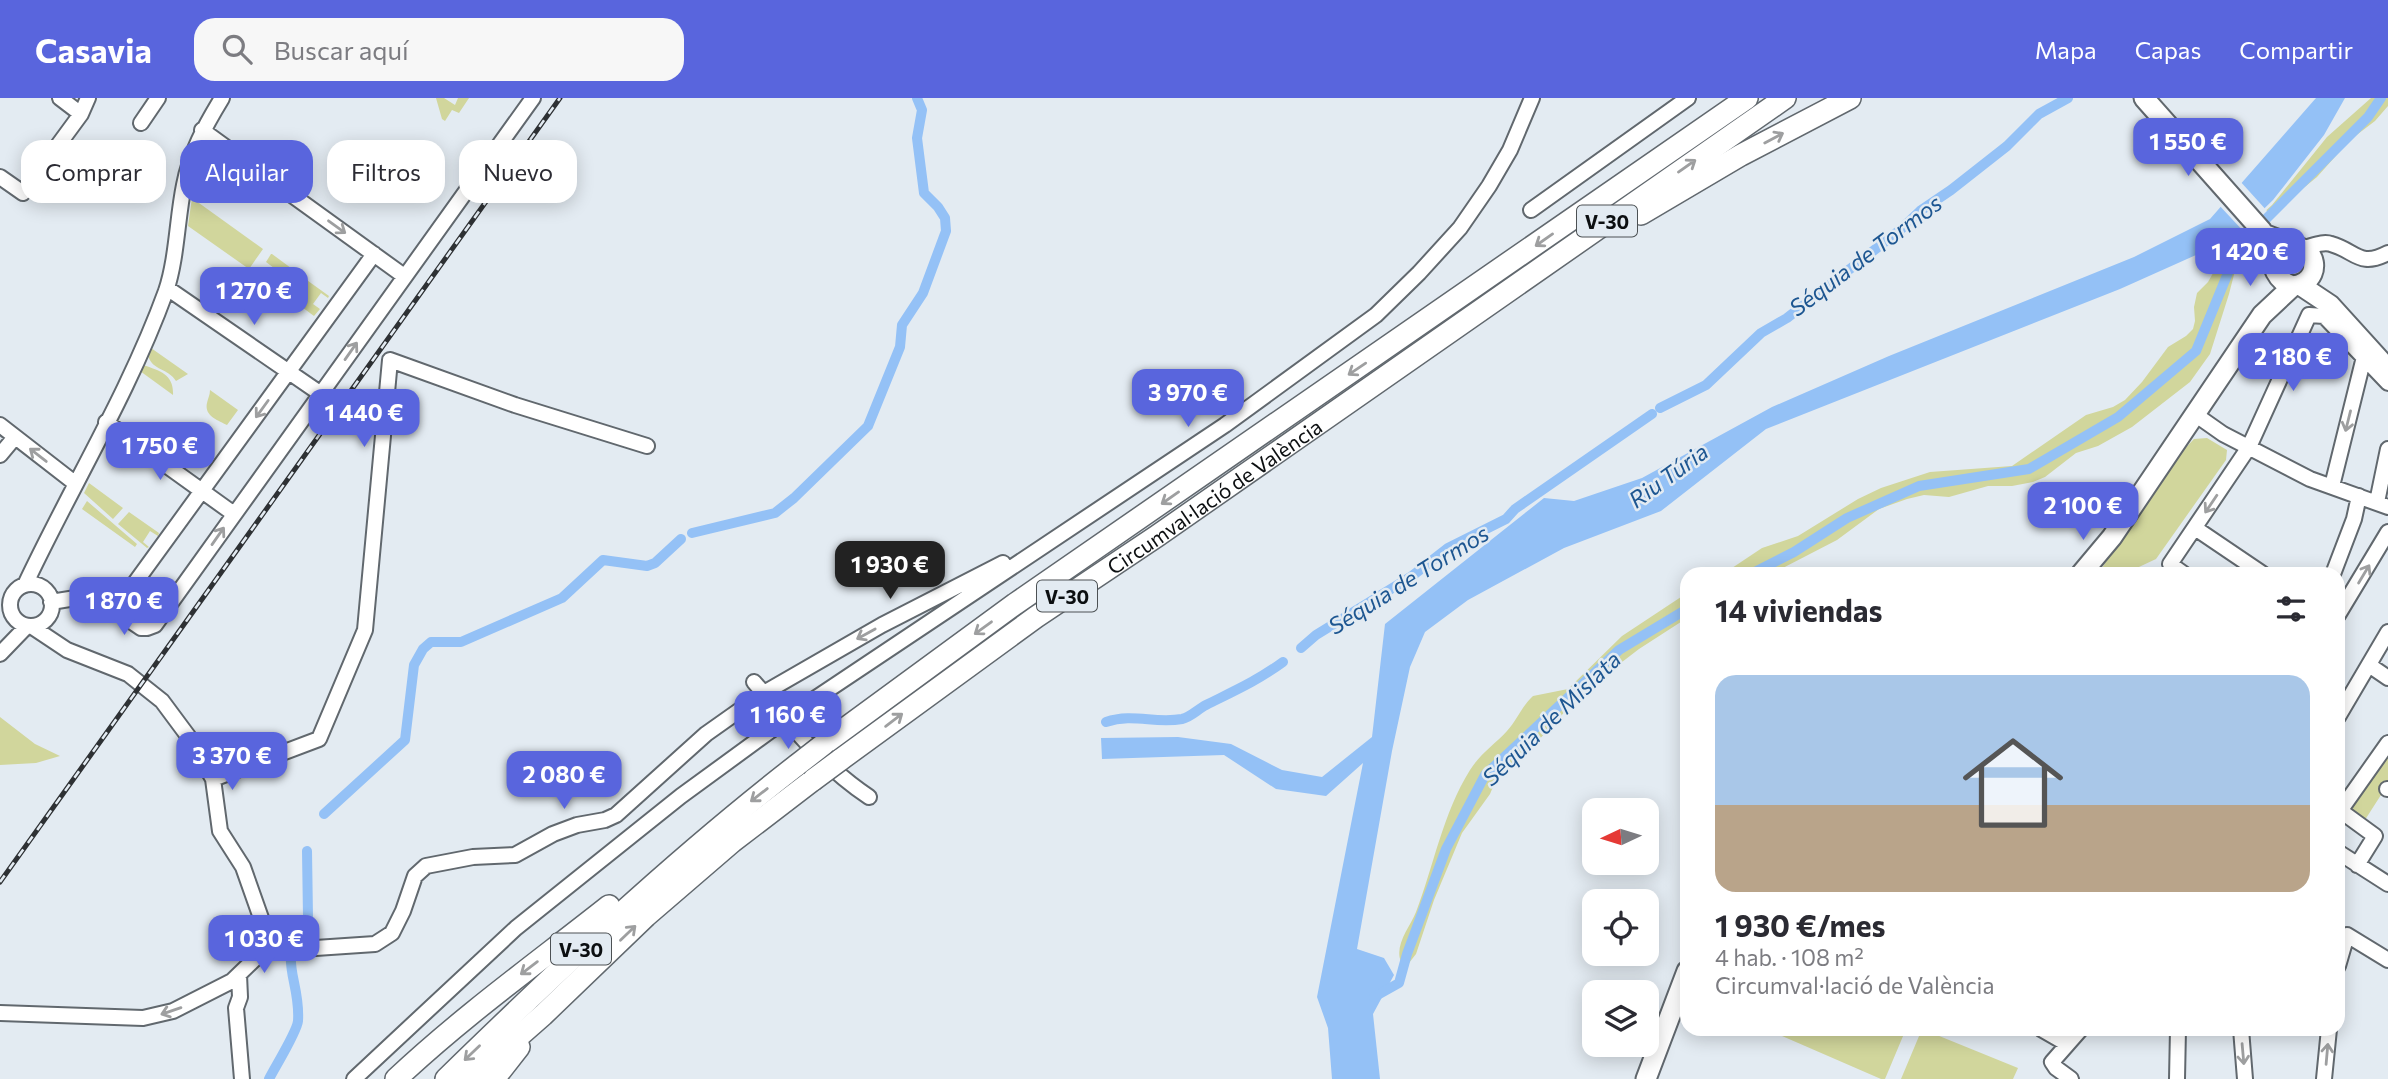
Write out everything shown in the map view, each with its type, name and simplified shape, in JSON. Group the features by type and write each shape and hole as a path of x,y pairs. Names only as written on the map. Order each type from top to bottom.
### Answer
{"highway":[{"name":"Circumval·lació de València","path":"446,1079 634,900 721,824 824,744 1026,597 1747,98"},
{"name":"Circumval·lació de València","path":"470,1079 543,1015 646,916 732,842 813,780 1025,624 1157,536 1786,98"},
{"path":"1430,345 1541,278 1609,232 1741,155 1850,98"},
{"path":"396,1079 432,1045 493,995 662,865 721,824"},
{"path":"494,1079 543,1015"}],"main road":[{"path":"2144,98 2264,233 2303,266 2323,309 2388,369"},
{"path":"2264,233 2280,280 2303,266"},
{"path":"2262,315 2280,251 2303,266"},
{"path":"2087,567 2112,537 2262,315 2303,266"},
{"path":"1649,1075 1680,990"}],"street":[{"path":"60,98 82,114"},
{"path":"0,177 23,193 82,114 88,98"},
{"path":"141,124 158,98"},
{"path":"32,585 38,557 143,345 167,288 184,184 202,131 222,98"},
{"path":"21,620 43,623 51,608 88,596 116,609 141,628 155,625 533,98"},
{"path":"354,1079 516,928 681,796 798,710 1225,425 1377,315 1460,228 1510,150 1532,98"},
{"path":"1531,210 1688,98"},
{"path":"202,131 404,276"},
{"path":"2303,266 2335,251 2346,251 2361,259 2378,258 2388,253"},
{"path":"116,609 374,254"},
{"path":"167,288 321,394"},
{"path":"2174,567 2170,564 2249,447 2309,315 2323,309 2325,316 2388,383"},
{"path":"2332,486 2364,357"},
{"path":"213,779 319,739 365,630 390,360 515,405 647,446"},
{"path":"2196,415 2223,434 2310,479 2382,505 2388,449"},
{"path":"106,422 234,514"},
{"path":"0,425 76,484"},
{"path":"0,455 15,436"},
{"path":"2336,567 2354,519 2359,496"},
{"path":"2195,528 2253,567"},
{"path":"2345,603 2388,532"},
{"path":"267,941 290,950 375,944 392,933 415,876 426,866 473,857 514,855 553,834 615,815 759,688 822,658 999,564 1037,550"},
{"path":"21,620 11,597 17,590 32,585 47,592 57,642"},
{"path":"0,589 21,620 67,650 117,669 142,683 162,701 175,718 213,779 220,831 243,867 267,941"},
{"path":"0,654 10,642 21,620"},
{"path":"2345,705 2388,632"},
{"path":"2368,665 2388,678"},
{"path":"759,688 806,744 842,779 869,797"},
{"path":"2345,802 2388,743"},
{"path":"2345,814 2375,836 2357,866"},
{"path":"2345,857 2388,884"},
{"path":"2345,942 2347,935 2388,960"},
{"path":"0,1013 142,1018 173,1011 230,981 267,941"},
{"path":"230,981 240,997 236,1008 242,1079"},
{"path":"230,981 229,997 236,1008"},
{"path":"2053,1036 2067,1044"},
{"path":"2071,1079 2052,1062 2074,1036"},
{"path":"2177,1079 2178,1036"},
{"path":"2242,1036 2245,1079"},
{"path":"2325,1079 2328,1036"}],"green space":[{"path":"436,98 444,98 455,105 458,98 469,98 459,113 452,110 445,121"},
{"path":"2371,98 2388,98 2388,106 2375,121 2350,140 2317,177 2273,213 2245,244 2210,354 2190,382 2132,427 2098,446 2076,453 2045,477 2033,482 2012,486 1988,486 1949,497 1924,495 1907,499 1879,509 1837,540 1785,567 1734,567 1762,548 1798,536 1881,488 1930,472 2012,466 2086,415 2113,407 2125,400 2168,347 2193,329 2197,293 2208,282 2222,257 2241,233 2272,205 2327,137"},
{"path":"191,203 199,203 263,249 249,269 188,226"},
{"path":"271,254 291,268 278,271 266,262"},
{"path":"262,268 275,274 276,289 257,275"},
{"path":"297,273 329,296 328,298 321,293 313,304 320,309 314,316 283,293 296,287"},
{"path":"151,348 188,374 176,381 150,361 148,356"},
{"path":"143,365 169,378 173,395 140,371"},
{"path":"210,390 238,410 227,425 212,417 208,411"},
{"path":"2207,438 2227,450 2226,460 2156,559 2139,567 2103,567 2171,463 2194,439"},
{"path":"89,483 123,508 113,519 84,493"},
{"path":"87,501 137,544 135,547 82,509"},
{"path":"129,512 159,533 158,536 150,531 143,542 149,547 118,524"},
{"path":"1680,598 1680,623 1639,649 1583,692 1535,744 1497,777 1490,794 1462,833 1434,900 1416,954 1409,963 1401,962 1401,943 1416,912 1446,821 1474,764 1507,731 1533,696 1568,689 1622,636"},
{"path":"0,717 35,744 60,756 36,763 0,765"},
{"path":"2388,745 2388,784 2363,823 2345,808"},
{"path":"1782,1036 1903,1036 1885,1079"},
{"path":"1919,1036 1939,1036 2018,1068 2013,1079 1901,1079"}],"water":[{"name":"Riu Túria","path":"2316,98 2345,98 2324,135 2273,200 2234,238 2120,289 1766,429 1661,511 1564,548 1468,600 1425,632 1410,667 1392,751 1357,949 1384,958 1394,975 1373,1014 1380,1079 1332,1079 1328,1028 1317,997 1363,763 1326,796 1276,789 1224,755 1102,759 1101,738 1178,737 1231,744 1282,770 1322,777 1372,737 1385,624 1544,498 1574,501 1642,478 1772,407 1889,356 2134,257 2210,219"}],"pier":[{"path":"2239,180 2268,212 2245,233 2218,204"}],"waterway":[{"path":"692,533 775,513 868,426 900,347 902,325 923,293 946,231 945,218 924,193 917,138 922,110 917,98"},
{"name":"Séquia de Tormos","path":"1660,408 1706,385 1761,333 1787,318 1900,230 1920,211 2007,146 2039,114 2068,98"},
{"name":"Séquia de Mislata","path":"1765,567 1794,552 1847,518 1919,486 2029,469 2118,417 2196,351 2239,246 2368,117 2381,98"},
{"name":"Séquia de Tormos","path":"1301,648 1316,635 1412,576 1448,548 1506,519 1515,509 1652,414"},
{"path":"324,814 405,740 414,665 423,649 431,642 461,642 562,598 603,560 647,566 655,563 681,539"},
{"name":"Séquia de Mislata","path":"1374,997 1399,983 1446,849 1485,775 1619,650 1680,613"},
{"name":"Séquia de Tormos","path":"1106,722 1125,718 1185,718 1283,662"},
{"path":"269,1079 298,1021 291,957 298,931 308,917 307,851"}],"railway":[{"path":"0,882 560,98"}]}
